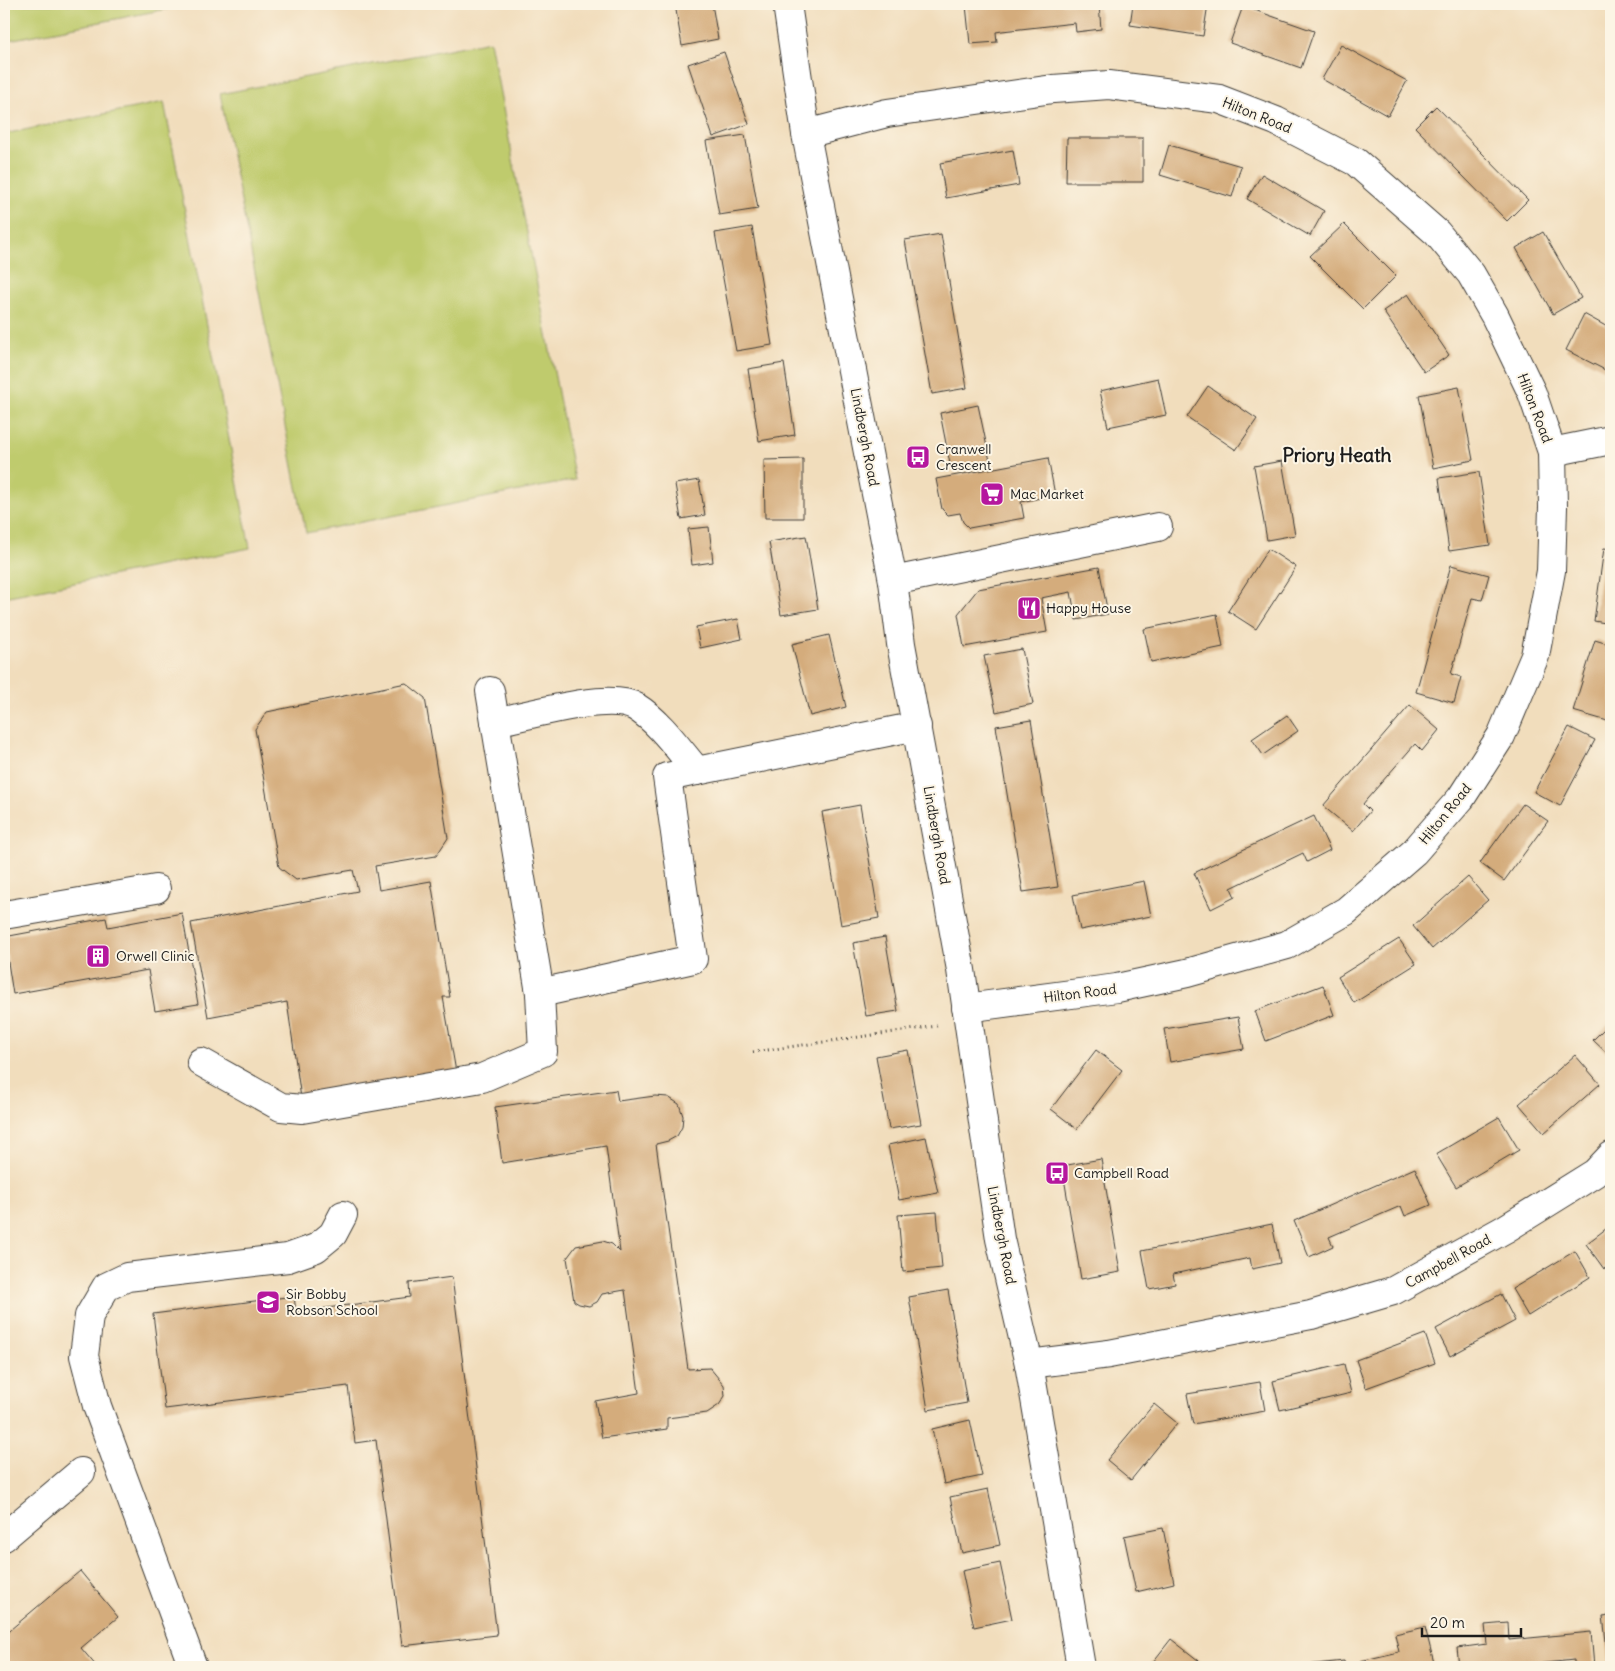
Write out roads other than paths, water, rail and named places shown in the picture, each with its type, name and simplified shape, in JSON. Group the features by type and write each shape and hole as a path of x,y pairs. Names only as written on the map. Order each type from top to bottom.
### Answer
{"street":[{"name":"Lindbergh Road","path":"787,4 806,134 893,581 901,644 961,970 1000,1239 1029,1364 1081,1667"},
{"name":"Hilton Road","path":"806,134 887,113 1052,89 1109,85 1219,99 1276,121 1356,162 1437,233 1471,274 1495,316 1532,394 1552,452 1553,507 1550,571 1534,656 1501,736 1461,798 1414,852 1346,911 1287,945 1187,973 1117,988 967,1015"},
{"path":"1552,452 1611,440"},
{"path":"893,581 1158,527"},
{"path":"201,1062 280,1107 302,1109 482,1078 543,1052 540,993 490,691"},
{"path":"496,722 591,702 620,701 635,706 653,720 697,771"},
{"path":"540,993 693,959 667,777 916,726"},
{"path":"4,915 156,889"},
{"name":"Campbell Road","path":"1029,1364 1109,1354 1312,1315 1393,1291 1506,1229 1594,1173 1611,1156"},
{"path":"193,1667 97,1406 84,1356 89,1316 106,1287 127,1276 288,1258 316,1248 333,1234 343,1215"},
{"path":"4,1537 81,1472"}],"place":[{"name":"Cranwell Crescent","path":"918,457"},
{"name":"Mac Market","path":"992,494"},
{"name":"Happy House","path":"1029,608"},
{"name":"Orwell Clinic","path":"98,956"},
{"name":"Campbell Road","path":"1057,1173"},
{"name":"Sir Bobby Robson School","path":"268,1302"}],"district":[{"name":"Priory Heath","path":"1337,455"}]}
